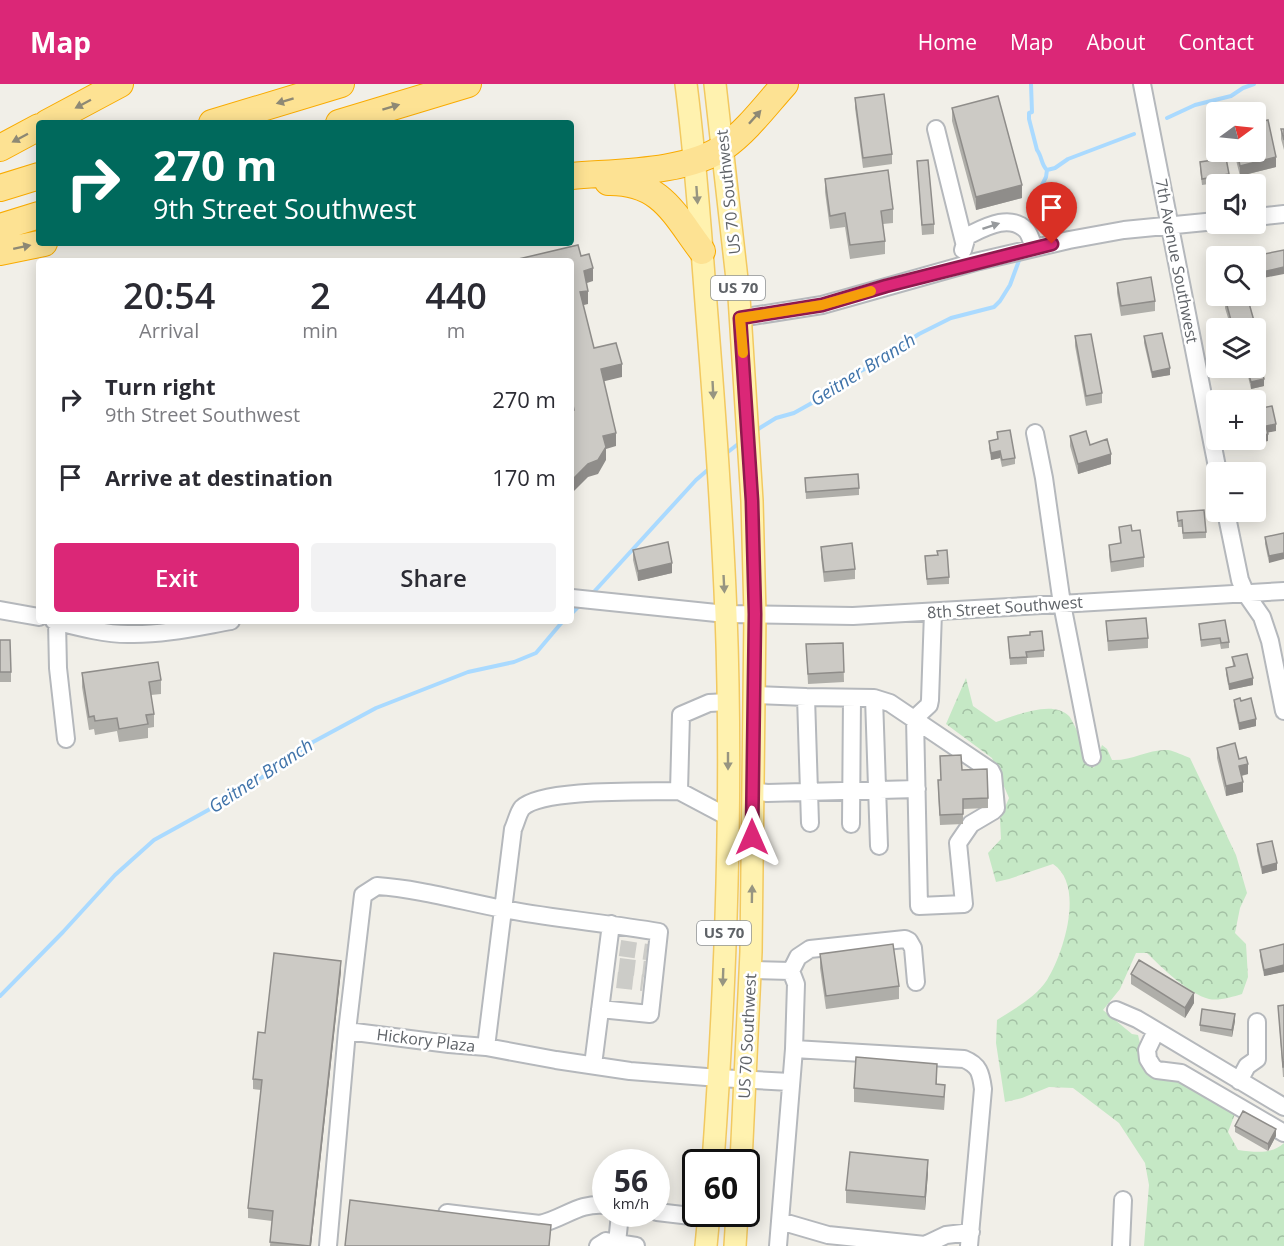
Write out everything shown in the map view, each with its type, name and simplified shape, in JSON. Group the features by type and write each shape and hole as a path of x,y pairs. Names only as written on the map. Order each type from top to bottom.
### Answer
{"highway":[{"path":"53,120 120,84"},
{"path":"222,120 341,84"},
{"path":"349,120 468,84"},
{"path":"574,176 672,166 695,161 723,148 785,84"},
{"path":"0,148 36,129"},
{"path":"0,188 36,177"},
{"path":"574,185 613,182 646,188 670,206 702,251"},
{"path":"0,227 36,216"},
{"path":"0,252 36,245"}],"main road":[{"name":"US 70 Southwest","path":"686,84 695,161 712,371 726,614 728,817 719,1078 714,1149"},
{"name":"US 70 Southwest","path":"715,84 740,318 752,501 755,614 751,970 742,1149"},
{"path":"706,1246 707,1227"},
{"path":"735,1246 736,1227"}],"street":[{"name":"7th Avenue Southwest","path":"1142,84 1216,462"},
{"path":"936,129 964,242"},
{"path":"1266,216 1284,214"},
{"path":"961,266 967,236 991,225 1009,221 1026,230 1034,248"},
{"path":"740,318 822,305 1034,248 1124,230 1206,222"},
{"path":"1035,433 1044,478 1062,604 1092,757"},
{"path":"1228,522 1240,580 1246,594 1262,617 1270,642 1284,711"},
{"name":"8th Street Southwest","path":"574,598 726,614 853,616 1284,591"},
{"path":"0,610 36,616"},
{"path":"755,695 874,698 894,704 915,718 990,771 994,778 996,808 971,824 958,843 964,902 961,906 919,906 915,718 929,705 930,700 933,612"},
{"path":"56,624 58,668 66,739"},
{"path":"70,624 106,632 148,634 194,624"},
{"path":"806,697 810,823"},
{"path":"851,824 852,698"},
{"path":"874,698 879,846"},
{"path":"679,791 681,715 710,703 728,702"},
{"path":"753,791 766,793 916,789"},
{"path":"486,1047 513,829 522,808 536,800 564,795 679,791 728,817"},
{"path":"328,1246 338,1200 347,1031 363,895 376,886 397,887 504,909 659,932 650,969 650,1014 600,1009"},
{"path":"593,1065 600,1009 612,972 614,947 611,924"},
{"path":"778,1246 794,1049 796,984 791,971 798,957 810,949 905,939 913,948 916,982"},
{"path":"751,970 791,971"},
{"path":"1116,1010 1137,1019 1284,1107"},
{"path":"1239,1081 1247,1066 1257,1059 1257,1022"},
{"name":"Hickory Plaza","path":"347,1031 486,1047 630,1071 790,1082"},
{"path":"1156,1031 1147,1050 1148,1059 1153,1067 1157,1070 1181,1073 1284,1133"},
{"path":"780,1221 828,1235 925,1245 946,1235 970,1239 983,1089 980,1070 973,1063 964,1059 794,1049"},
{"path":"1121,1246 1123,1200"},
{"path":"428,1210 540,1224 552,1221 582,1206 592,1206"},
{"path":"616,1243 618,1227"},
{"path":"598,1246 602,1242 636,1246"}],"green space":[{"path":"966,678 973,706 996,722 1033,710 1062,711 1069,716 1078,732 1094,768 1102,745 1107,749 1112,760 1126,759 1161,750 1190,758 1236,855 1247,893 1240,908 1235,933 1246,944 1248,977 1242,994 1209,999 1184,986 1147,953 1136,953 1120,989 1103,1010 1132,1034 1138,1035 1148,1076 1167,1076 1235,1114 1228,1132 1238,1150 1268,1151 1284,1143 1284,1246 1144,1246 1149,1185 1145,1163 1119,1123 1073,1088 1049,1087 1005,1102 996,1043 997,1020 1030,998 1047,980 1065,937 1070,903 1068,887 1063,874 1053,864 996,882 988,853 1001,839 1000,819 1009,798 992,758 946,724"}],"building":[{"path":"884,94 892,154 863,158 855,98"},
{"path":"998,96 1022,185 976,197 952,108"},
{"path":"1266,120 1268,120 1276,157 1266,160"},
{"path":"928,160 934,224 922,225 917,161"},
{"path":"1200,162 1227,162 1229,174 1206,174 1206,178 1202,179"},
{"path":"1239,162 1256,162 1240,166"},
{"path":"888,170 893,209 881,211 885,241 850,245 845,213 830,216 825,179"},
{"path":"578,245 581,256 589,254 593,268 584,271 588,291 580,292 594,348 616,343 622,364 601,369 616,433 603,436 606,447 598,460 588,464 574,478 574,258 523,258"},
{"path":"1284,250 1284,267 1266,271 1266,254"},
{"path":"1151,277 1155,301 1121,306 1117,283"},
{"path":"1227,306 1250,306 1253,318 1230,318"},
{"path":"1162,333 1170,368 1152,372 1144,336"},
{"path":"1091,334 1102,393 1086,396 1075,336"},
{"path":"1250,378 1264,378 1264,379 1251,382"},
{"path":"1272,406 1276,424 1266,426 1266,407"},
{"path":"1010,430 1015,458 1002,460 1000,451 991,453 989,441 998,439 997,432"},
{"path":"1086,431 1090,445 1107,439 1111,454 1078,464 1070,436"},
{"path":"858,474 859,488 806,492 805,478"},
{"path":"1204,510 1206,532 1183,533 1182,520 1178,521 1177,512"},
{"path":"1131,525 1132,531 1140,530 1144,557 1111,562 1109,545 1121,543 1119,527"},
{"path":"1284,533 1284,553 1269,556 1265,537"},
{"path":"668,542 672,563 638,571 633,550"},
{"path":"852,543 855,569 824,572 821,547"},
{"path":"947,550 949,577 927,579 925,556 938,555 937,551"},
{"path":"1146,618 1148,638 1108,641 1106,621"},
{"path":"1225,620 1229,642 1221,643 1220,638 1201,640 1199,624"},
{"path":"1042,631 1044,650 1026,652 1027,657 1010,658 1008,637 1030,635 1030,632"},
{"path":"0,640 10,640 11,672 0,672"},
{"path":"843,643 844,672 808,674 806,644"},
{"path":"1247,654 1253,678 1229,684 1226,668 1235,666 1232,657"},
{"path":"158,662 161,680 149,682 154,714 146,715 148,724 119,729 117,718 95,721 94,716 89,717 82,673"},
{"path":"1240,698 1241,701 1251,698 1256,719 1239,723 1234,700"},
{"path":"1235,743 1239,759 1246,757 1248,764 1239,766 1243,782 1226,786 1217,748"},
{"path":"961,755 962,770 987,769 988,798 963,799 963,814 940,815 938,780 941,780 940,756"},
{"path":"1272,841 1277,863 1262,867 1257,844"},
{"path":"893,944 899,986 826,996 820,954"},
{"path":"1284,944 1284,965 1264,970 1260,950"},
{"path":"274,953 341,961 310,1246 270,1242 273,1211 248,1208 262,1080 253,1079 258,1032 265,1033"},
{"path":"1139,960 1194,993 1185,1008 1131,974"},
{"path":"1284,1005 1284,1067 1283,1067 1278,1006"},
{"path":"1202,1009 1235,1014 1232,1030 1200,1025"},
{"path":"856,1057 937,1064 936,1084 945,1085 944,1097 854,1088"},
{"path":"1243,1111 1276,1129 1268,1144 1235,1126"},
{"path":"850,1152 928,1160 925,1197 846,1190"},
{"path":"350,1200 551,1225 549,1246 345,1246"}],"waterway":[{"name":"Geitner Branch","path":"1029,228 1037,195 1047,170 1037,150 1029,119 1029,113 1032,112 1031,84"},
{"path":"1167,118 1195,105 1231,96 1254,84"},
{"path":"1047,170 1055,168 1068,159 1134,134"},
{"name":"Geitner Branch","path":"755,431 776,418 794,413 819,399 848,377 869,367 919,334 951,318 994,307 1010,285 1021,255"},
{"name":"Geitner Branch","path":"724,455 742,441"},
{"name":"Geitner Branch","path":"592,594 696,480 710,468"},
{"name":"Geitner Branch","path":"574,611 580,605"},
{"name":"Geitner Branch","path":"0,996 115,875 154,840 230,798 313,742 376,708 468,672 514,662 536,653 560,624"}],"tunnel":[{"path":"620,948 647,952"},
{"path":"619,966 645,969"},
{"path":"617,980 643,983"}],"slow traffic":[{"path":"743,353 740,318 771,315 822,305 871,291"}],"route":[{"path":"752,837 755,614 752,501 740,318 771,315 822,305 975,262 1052,244"}]}
